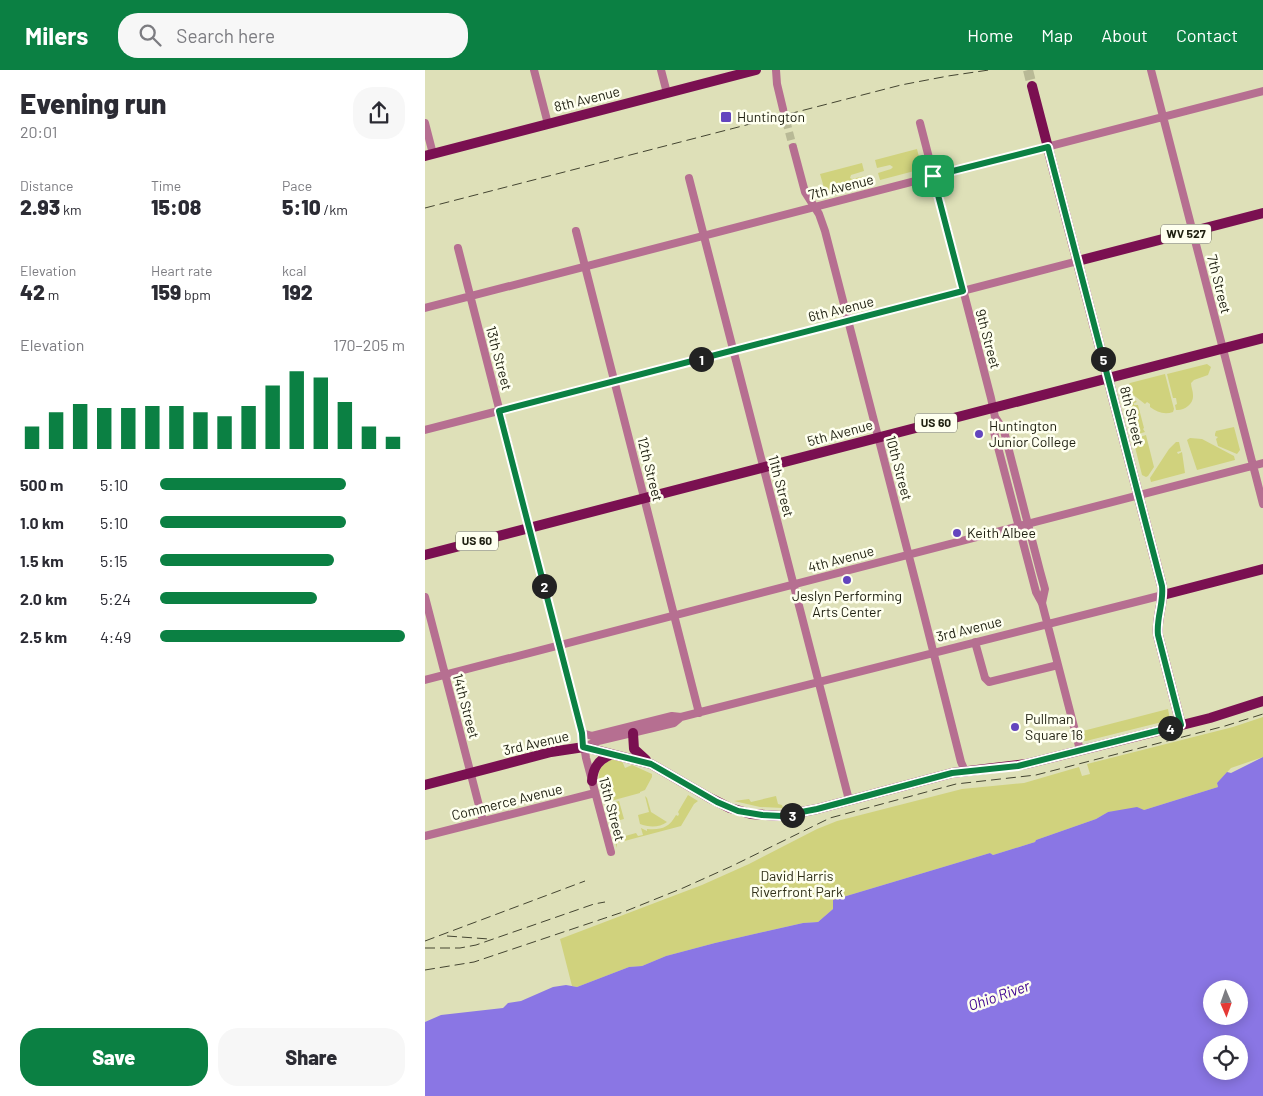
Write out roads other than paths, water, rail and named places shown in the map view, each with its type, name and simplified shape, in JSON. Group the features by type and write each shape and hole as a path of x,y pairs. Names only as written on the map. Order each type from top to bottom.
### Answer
{"main road":[{"name":"8th Avenue","path":"429,155 756,70"},
{"name":"8th Street","path":"1032,86 1163,595 1158,635 1181,725"},
{"name":"6th Avenue","path":"1078,261 1263,214"},
{"name":"5th Avenue","path":"425,555 878,437 994,412 1108,378 1263,338"},
{"name":"3rd Avenue","path":"1163,595 1263,569"},
{"path":"633,733 632,742 635,751 651,764 717,802 751,814 775,816 793,814 952,773 1018,766 1221,715 1263,701"},
{"name":"3rd Avenue","path":"425,785 551,752 583,747"},
{"path":"583,747 651,764"},
{"path":"592,780 593,771 598,763 612,754"}],"street":[{"path":"534,70 548,124"},
{"path":"661,70 667,93"},
{"path":"776,70 783,109"},
{"name":"7th Street","path":"1151,70 1263,504"},
{"name":"7th Avenue","path":"425,308 1263,91"},
{"path":"425,123 429,155"},
{"name":"9th Street","path":"920,123 994,412 1004,431 1045,589 1043,603"},
{"name":"10th Street","path":"793,147 805,192 821,219 909,554 961,762 965,771"},
{"name":"11th Street","path":"689,178 849,800"},
{"name":"12th Street","path":"575,231 699,713"},
{"name":"13th Street","path":"458,248 611,852"},
{"name":"6th Avenue","path":"425,430 1078,261"},
{"name":"9th Street","path":"994,412 994,432 1036,592 1043,603 1080,750"},
{"name":"4th Avenue","path":"425,680 1263,463"},
{"name":"3rd Avenue","path":"582,733 592,736 672,716 681,717 699,713 1163,595"},
{"name":"14th Street","path":"425,597 483,821"},
{"path":"975,642 985,678 989,682 1058,665"},
{"name":"3rd Avenue","path":"583,747 598,741 674,723 681,717"},
{"name":"Commerce Avenue","path":"425,836 595,793"}],"water":[{"name":"Ohio River","path":"1263,757 1263,1096 425,1096 425,1022 441,1015 503,1008 508,1003 521,1001 553,987 566,985 577,987 629,967 642,966 666,956 803,923 818,922 833,909 833,900 990,853 993,855 1035,842 1036,840 1096,819 1108,812 1137,807 1144,810 1218,787 1217,783 1227,772 1231,773"}],"tunnel":[{"path":"1028,70 1032,86"},
{"path":"783,109 793,147"}],"railway":[{"path":"425,208 901,85 989,70"},
{"path":"425,970 474,962 626,911 732,866 830,818 956,784 1036,775 1225,726 1263,714"},
{"path":"425,941 585,881"},
{"path":"425,948 460,948 476,945 594,904 605,902"},
{"path":"447,936 489,939"}],"place":[{"name":"Huntington","path":"726,117"},
{"name":"Huntington Junior College","path":"979,434"},
{"name":"Keith Albee","path":"957,533"},
{"name":"Jeslyn Performing Arts Center","path":"847,580"},
{"name":"Pullman Square 16","path":"1015,727"}],"park label":[{"name":"David Harris Riverfront Park","path":"797,884"}]}
